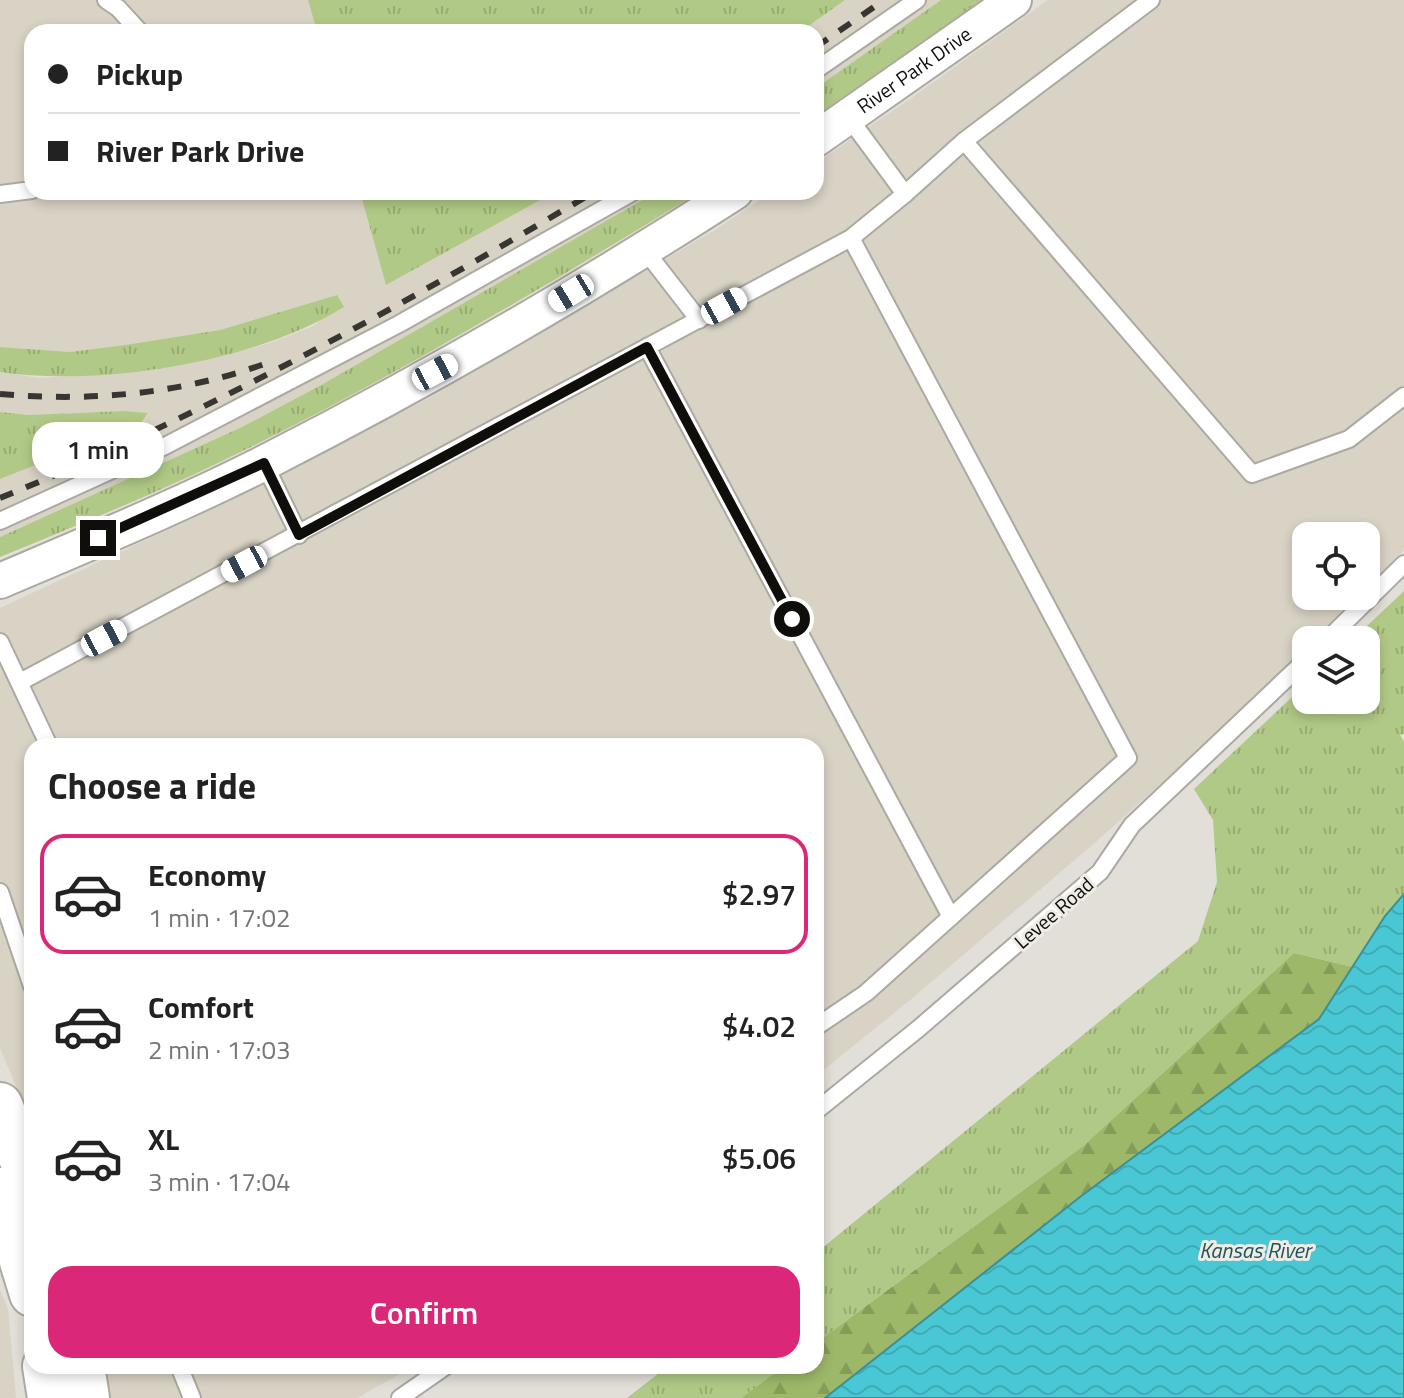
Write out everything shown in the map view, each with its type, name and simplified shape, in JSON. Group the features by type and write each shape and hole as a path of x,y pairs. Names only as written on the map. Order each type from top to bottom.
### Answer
{"main road":[{"path":"0,1105 24,1165"},
{"path":"0,1190 24,1268"},
{"path":"46,1374 50,1398"},
{"path":"83,1374 87,1398"}],"street":[{"name":"River Park Drive","path":"824,134 1014,0"},
{"path":"0,581 264,463 484,346 722,200"}],"lane":[{"path":"106,0 133,24"},
{"path":"824,64 917,0"},
{"path":"20,682 851,238 964,141 1151,0"},
{"path":"849,118 905,194"},
{"path":"964,141 1252,474 1349,439 1404,396"},
{"path":"0,194 24,191"},
{"path":"0,521 165,446 399,324 619,200"},
{"path":"824,1022 866,993 1128,758 851,238"},
{"path":"644,249 699,320"},
{"path":"647,347 951,917"},
{"path":"264,463 299,535"},
{"path":"1341,626 1404,564"},
{"path":"0,642 45,738"},
{"name":"Levee Road","path":"824,1105 918,1029 1100,872 1132,825 1292,673"},
{"path":"0,892 24,962"},
{"path":"182,1374 192,1398"},
{"path":"400,1398 434,1374"}],"shaded area":[{"path":"0,0 308,0 315,24 24,24 24,200 362,200 386,285 540,200 642,200 323,384 242,427 0,537 0,479 140,424 148,414 124,411 28,415 0,412 0,372 40,378 145,370 232,353 267,344 316,325 337,295 220,330 125,345 70,352 0,347"},
{"path":"845,0 941,0 824,82 824,24 811,24"},
{"path":"1048,0 1404,0 1404,550 1380,575 1380,522 1292,522 1292,610 1345,610 1329,626 1292,626 1292,662 1251,703 1090,847 824,1070 824,738 24,738 24,1106 0,1048 0,608 234,499 439,393 760,200 824,200 824,158"},
{"path":"0,1290 8,1309 16,1398 0,1398"},
{"path":"105,1374 400,1374 357,1398 107,1398"}],"green space":[{"path":"308,0 845,0 811,24 315,24"},
{"path":"941,0 981,0 824,113 824,82"},
{"path":"362,200 540,200 386,285"},
{"path":"642,200 687,200 402,368 280,433 110,512 0,557 0,537 242,427 323,384"},
{"path":"337,295 344,307 308,326 223,356 131,373 41,376 0,372 0,347 70,352 125,345 220,330"},
{"path":"0,412 28,415 148,413 140,424 0,479"},
{"path":"1404,591 1404,734 1400,735 1404,742 1404,894 1385,916 1353,967 1294,953 1083,1146 824,1337 824,1246 1198,941 1217,882 1213,820 1194,789 1292,697 1292,714 1380,714 1380,626 1367,626"},
{"path":"1294,953 1353,967 1319,1019 1080,1197 825,1398 741,1398 773,1374 824,1374 824,1337 1083,1146"},
{"path":"658,1374 773,1374 741,1398 627,1398"}],"water":[{"name":"Kansas River","path":"1404,894 1404,1398 825,1398 1080,1197 1319,1019 1385,916"}],"railway":[{"path":"824,41 884,0"},
{"path":"0,498 153,431 303,356 580,200"},
{"path":"0,394 69,397 137,393 204,382 270,362"}],"route":[{"path":"98,538 264,463 299,535 647,347 792,619"}]}
